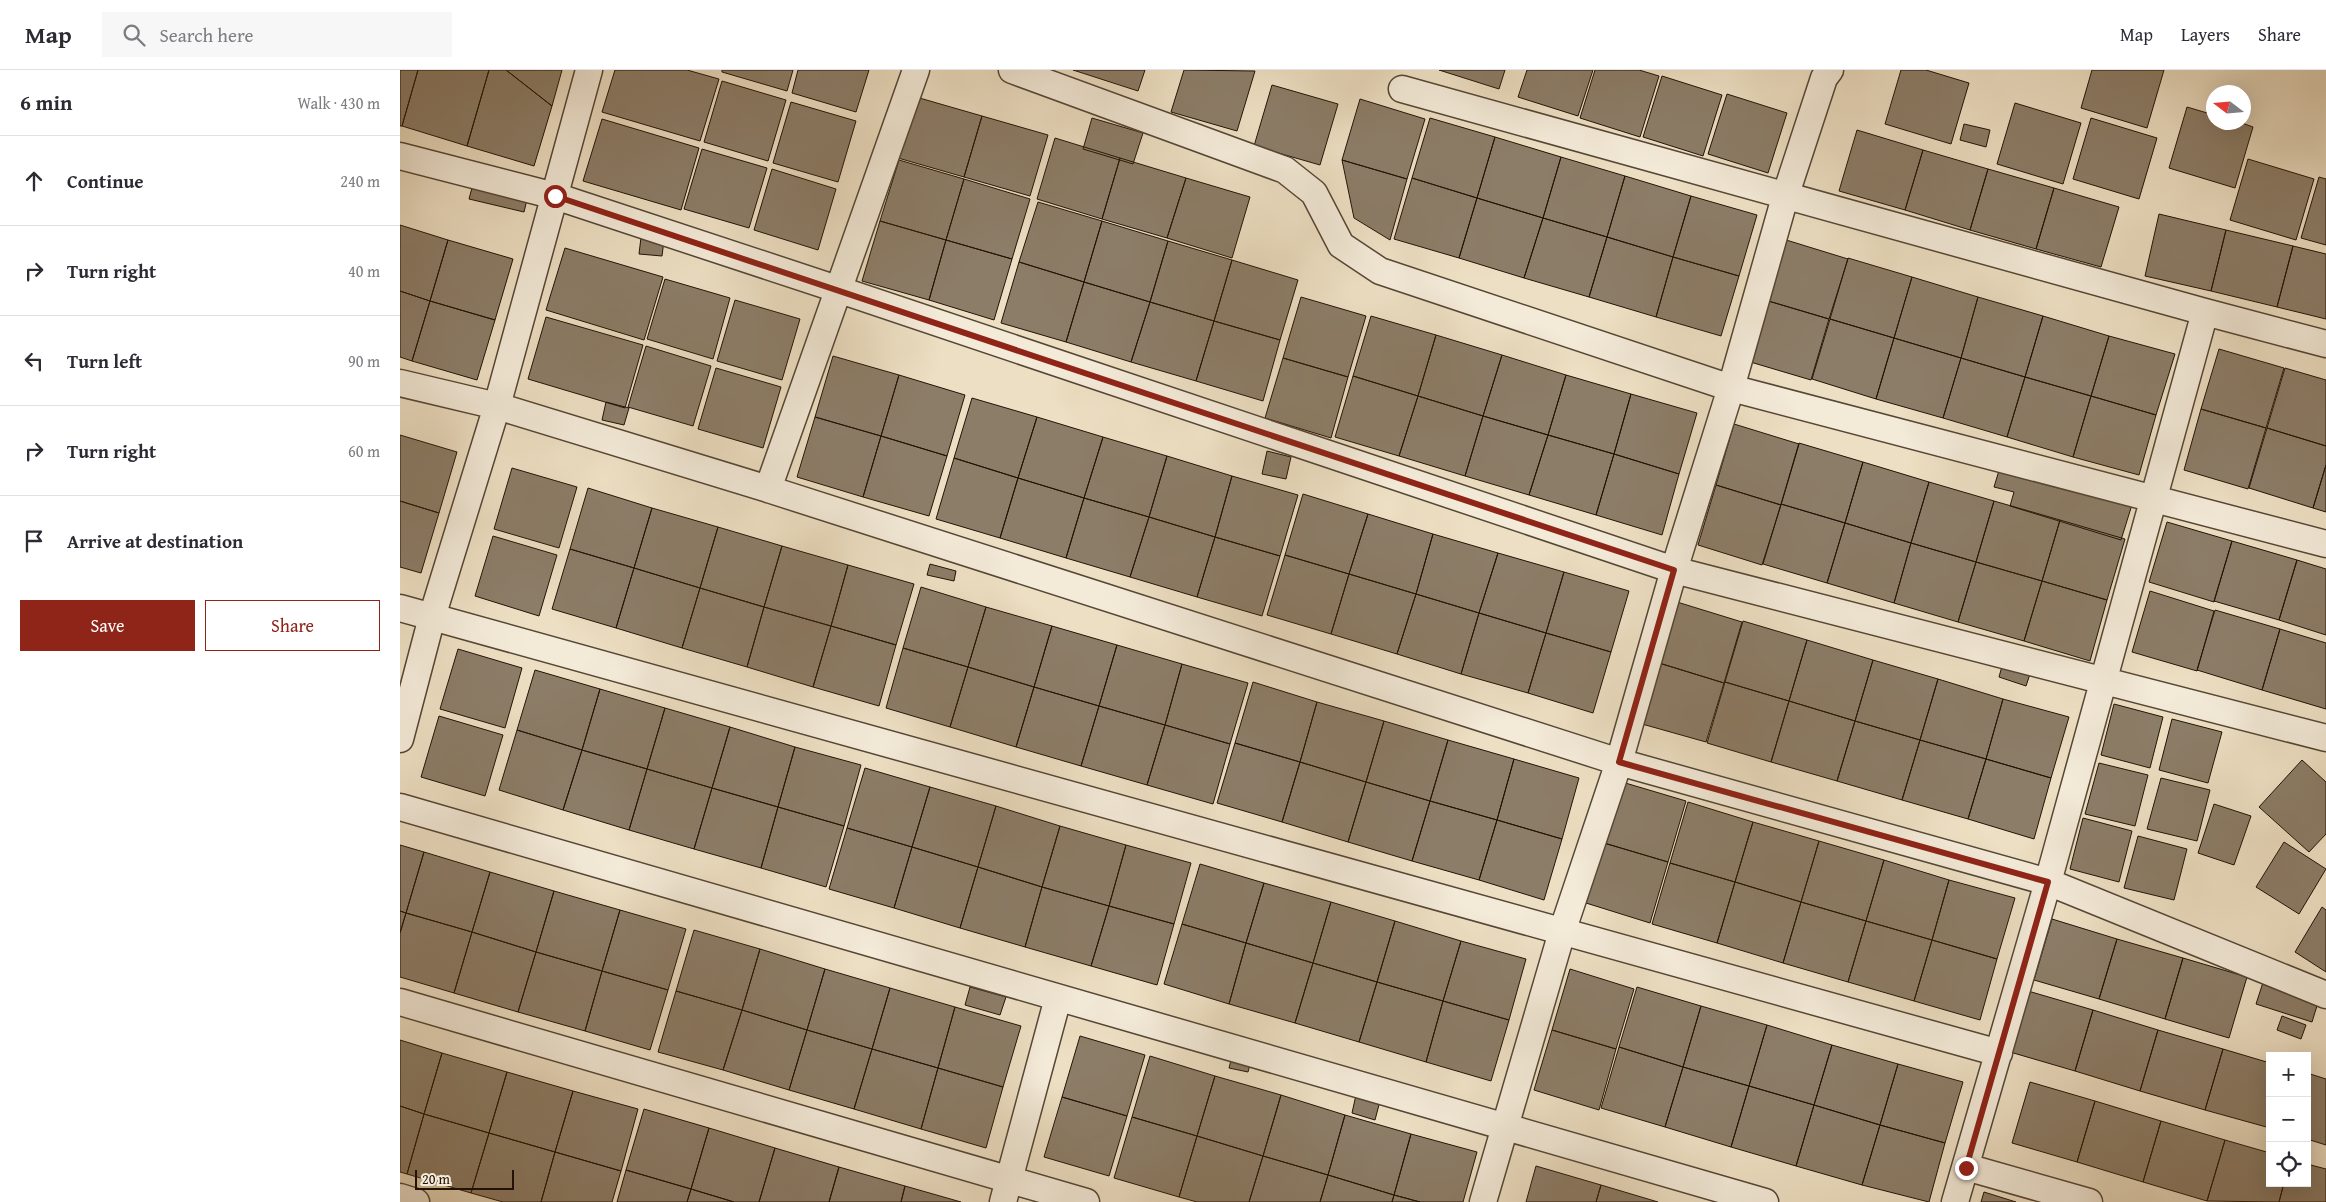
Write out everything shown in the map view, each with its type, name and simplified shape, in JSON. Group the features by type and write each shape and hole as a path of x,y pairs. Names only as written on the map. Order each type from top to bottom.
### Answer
{"street":[{"path":"400,739 432,617 497,406 589,70"},
{"path":"768,489 837,289 916,70"},
{"path":"1012,70 1285,170 1314,192 1341,246 1380,271 1731,388 2326,544"},
{"path":"1483,1202 1562,932 1619,762 1674,570 1731,388 1785,196 1824,78 1830,70"},
{"path":"1402,89 2326,344"},
{"path":"400,156 555,196 1674,570 2326,738"},
{"path":"1955,1202 2048,882 2205,312"},
{"path":"400,383 497,406 768,489 1619,762 2048,882 2326,995"},
{"path":"400,608 1999,1053"},
{"path":"400,807 1765,1202"},
{"path":"1007,1191 1058,998"},
{"path":"400,1002 1007,1191 1086,1202"},
{"path":"1966,1168 2089,1202"},
{"path":"400,1197 416,1202"}],"building":[{"path":"400,70 418,70 402,126 400,126"},
{"path":"418,70 489,70 467,146 402,126"},
{"path":"489,70 506,70 552,106 534,166 467,146"},
{"path":"506,70 562,70 552,106"},
{"path":"615,70 687,70 719,79 700,141 602,112"},
{"path":"722,70 793,70 787,91 722,72"},
{"path":"798,70 869,70 856,112 792,93"},
{"path":"1073,70 1145,70 1138,91"},
{"path":"1184,70 1255,71 1237,131 1171,112"},
{"path":"1439,70 1505,70 1499,89"},
{"path":"1527,70 1593,70 1578,116 1518,97"},
{"path":"1595,70 1639,70 1659,76 1640,137 1580,118"},
{"path":"1901,70 1926,70 1969,83 1951,144 1885,124"},
{"path":"2092,70 2164,70 2147,128 2081,108"},
{"path":"1662,76 1722,95 1703,156 1643,137"},
{"path":"722,81 786,100 768,161 704,142"},
{"path":"1272,85 1338,104 1320,165 1254,146"},
{"path":"1727,94 1787,113 1768,173 1708,154"},
{"path":"916,97 982,116 964,177 898,158"},
{"path":"1360,99 1425,119 1407,179 1342,160"},
{"path":"791,102 856,121 838,182 773,163"},
{"path":"2015,103 2081,123 2063,184 1997,164"},
{"path":"2187,107 2206,113 2206,130 2251,130 2251,126 2253,127 2235,188 2169,168"},
{"path":"982,116 1048,135 1030,196 964,177"},
{"path":"1092,118 1143,133 1133,164 1083,149"},
{"path":"1430,118 1495,137 1477,198 1412,178"},
{"path":"2091,118 2157,138 2139,199 2073,179"},
{"path":"602,119 699,148 681,210 583,181"},
{"path":"1964,124 1990,130 1986,147 1960,140"},
{"path":"1857,130 1923,150 1905,210 1839,191"},
{"path":"1495,137 1561,157 1543,218 1477,198"},
{"path":"1055,138 1120,158 1102,219 1037,199"},
{"path":"702,149 767,168 749,228 684,209"},
{"path":"1923,150 1988,169 1970,230 1905,210"},
{"path":"1561,157 1625,176 1607,237 1543,218"},
{"path":"1120,158 1186,178 1167,238 1102,219"},
{"path":"2248,159 2314,179 2296,240 2230,220"},
{"path":"899,160 964,179 946,240 880,221"},
{"path":"1342,160 1407,179 1390,240 1354,218"},
{"path":"478,165 532,179 524,212 469,199"},
{"path":"772,169 836,189 818,250 754,230"},
{"path":"1988,169 2054,188 2036,249 1970,230"},
{"path":"1625,176 1691,196 1673,257 1607,237"},
{"path":"2319,177 2326,179 2326,245 2301,238"},
{"path":"1186,178 1250,197 1232,258 1167,238"},
{"path":"1412,178 1477,198 1459,258 1394,239"},
{"path":"964,179 1030,199 1012,259 946,240"},
{"path":"2054,188 2119,207 2101,267 2036,249"},
{"path":"1691,196 1757,215 1739,276 1673,257"},
{"path":"1477,198 1543,218 1524,278 1459,258"},
{"path":"1038,202 1102,221 1084,282 1019,262"},
{"path":"2159,214 2226,230 2211,291 2145,276"},
{"path":"1543,218 1607,237 1589,297 1524,278"},
{"path":"880,221 946,240 929,300 862,281"},
{"path":"1102,221 1168,241 1150,302 1084,282"},
{"path":"400,225 448,240 430,301 400,291"},
{"path":"642,229 665,232 662,256 639,254"},
{"path":"2226,230 2293,246 2277,307 2211,291"},
{"path":"1607,237 1673,257 1656,317 1589,297"},
{"path":"1783,239 1848,259 1829,319 1765,300"},
{"path":"448,240 513,259 495,320 430,301"},
{"path":"946,240 1012,259 994,320 929,300"},
{"path":"1168,241 1232,260 1214,321 1150,302"},
{"path":"2293,246 2326,254 2326,319 2277,307"},
{"path":"565,248 663,277 644,340 546,310"},
{"path":"1673,257 1739,276 1721,336 1656,317"},
{"path":"1848,258 1912,277 1894,338 1830,319"},
{"path":"1232,260 1298,280 1280,340 1214,321"},
{"path":"1019,262 1084,282 1066,342 1001,323"},
{"path":"1912,277 1978,297 1961,358 1894,338"},
{"path":"665,279 730,298 713,359 647,339"},
{"path":"1084,282 1150,302 1131,362 1066,342"},
{"path":"400,291 430,301 412,361 400,357"},
{"path":"1301,297 1366,316 1348,377 1283,358"},
{"path":"1978,297 2043,316 2025,377 1961,358"},
{"path":"735,300 800,319 782,380 717,361"},
{"path":"1765,300 1829,319 1811,380 1747,361"},
{"path":"430,301 495,320 477,380 412,361"},
{"path":"1150,302 1214,321 1196,381 1131,362"},
{"path":"1371,316 1436,335 1418,396 1353,376"},
{"path":"2043,316 2109,336 2091,396 2025,377"},
{"path":"546,317 643,345 625,408 528,379"},
{"path":"1830,319 1894,338 1876,399 1812,379"},
{"path":"1214,321 1280,340 1263,401 1196,381"},
{"path":"1436,335 1502,355 1483,416 1418,396"},
{"path":"2109,336 2175,354 2156,415 2091,396"},
{"path":"1894,338 1961,358 1943,418 1876,399"},
{"path":"646,346 711,366 693,426 628,407"},
{"path":"2219,349 2284,368 2266,428 2201,409"},
{"path":"1502,355 1566,375 1548,435 1483,416"},
{"path":"833,356 899,375 881,436 815,417"},
{"path":"1283,358 1348,377 1331,438 1265,418"},
{"path":"1961,358 2025,377 2007,437 1943,418"},
{"path":"716,368 781,387 763,448 698,429"},
{"path":"2285,368 2326,380 2326,446 2267,428"},
{"path":"899,375 965,395 947,456 881,436"},
{"path":"1566,375 1631,394 1614,454 1548,435"},
{"path":"1353,376 1418,396 1399,456 1335,437"},
{"path":"2025,377 2091,396 2073,457 2007,437"},
{"path":"1631,394 1697,413 1679,474 1614,454"},
{"path":"1418,396 1483,416 1465,476 1399,456"},
{"path":"2091,396 2156,415 2139,475 2073,457"},
{"path":"972,398 1037,417 1018,478 954,458"},
{"path":"606,402 629,408 624,425 602,420"},
{"path":"2201,409 2266,428 2248,489 2184,470"},
{"path":"1483,416 1548,435 1529,495 1465,476"},
{"path":"815,417 881,436 863,497 797,477"},
{"path":"1037,417 1103,437 1084,498 1018,478"},
{"path":"1734,424 1799,444 1781,505 1716,485"},
{"path":"2267,428 2326,446 2326,465 2313,508 2249,488"},
{"path":"400,435 457,452 439,513 400,501"},
{"path":"1548,435 1614,454 1596,515 1529,495"},
{"path":"881,436 947,456 929,516 863,497"},
{"path":"1103,437 1167,456 1149,517 1084,498"},
{"path":"1799,443 1863,462 1845,523 1781,504"},
{"path":"1267,451 1291,457 1286,479 1262,474"},
{"path":"1614,454 1679,474 1662,535 1596,515"},
{"path":"2004,454 2135,495 2121,540 2010,506 2014,492 1994,487"},
{"path":"1167,456 1232,476 1215,537 1149,517"},
{"path":"954,458 1018,478 1000,538 936,519"},
{"path":"1863,462 1929,482 1911,543 1845,523"},
{"path":"2326,465 2326,512 2313,508"},
{"path":"512,468 577,487 559,548 494,529"},
{"path":"1232,476 1298,495 1280,556 1215,537"},
{"path":"1018,478 1084,498 1066,558 1000,538"},
{"path":"1929,482 1994,501 1976,562 1911,543"},
{"path":"1716,485 1781,505 1762,565 1698,545"},
{"path":"588,488 652,508 634,568 570,549"},
{"path":"1303,494 1368,514 1349,574 1285,555"},
{"path":"1084,498 1149,517 1130,577 1066,558"},
{"path":"400,501 439,513 421,573 400,567"},
{"path":"1994,501 2060,520 2042,581 1976,562"},
{"path":"1781,504 1845,523 1827,583 1763,564"},
{"path":"652,508 718,527 700,588 634,568"},
{"path":"1368,514 1433,534 1416,594 1349,574"},
{"path":"1149,517 1215,537 1197,597 1130,577"},
{"path":"2060,520 2125,539 2107,600 2042,581"},
{"path":"2167,522 2232,541 2214,602 2149,582"},
{"path":"1845,523 1911,543 1894,603 1827,583"},
{"path":"718,527 782,546 764,607 700,588"},
{"path":"1433,534 1498,553 1479,613 1416,594"},
{"path":"493,536 557,555 539,616 475,596"},
{"path":"1215,537 1280,556 1262,616 1197,597"},
{"path":"2232,541 2297,560 2279,620 2214,601"},
{"path":"1911,543 1976,562 1958,622 1894,603"},
{"path":"782,546 848,565 831,626 764,607"},
{"path":"570,549 634,568 616,628 552,609"},
{"path":"1498,553 1564,572 1546,633 1479,613"},
{"path":"1285,555 1349,574 1331,634 1267,615"},
{"path":"2297,560 2326,569 2326,635 2279,620"},
{"path":"1976,562 2042,581 2024,641 1958,622"},
{"path":"930,564 956,571 954,581 927,575"},
{"path":"848,565 914,584 896,645 831,626"},
{"path":"634,568 700,588 682,648 616,628"},
{"path":"1564,572 1629,591 1611,652 1546,633"},
{"path":"1349,574 1416,594 1397,654 1331,634"},
{"path":"2042,581 2107,600 2090,661 2024,641"},
{"path":"921,587 986,607 968,667 903,648"},
{"path":"700,588 764,607 747,667 682,648"},
{"path":"2150,591 2214,611 2197,671 2132,652"},
{"path":"1416,594 1479,613 1461,674 1397,654"},
{"path":"1677,602 1742,622 1724,683 1659,663"},
{"path":"764,607 831,626 813,687 747,667"},
{"path":"986,607 1052,626 1034,687 968,667"},
{"path":"2215,610 2280,629 2262,690 2197,670"},
{"path":"1479,613 1546,633 1528,693 1461,674"},
{"path":"1743,621 1807,640 1789,701 1725,682"},
{"path":"831,626 896,645 879,706 813,687"},
{"path":"1052,626 1117,645 1099,706 1034,687"},
{"path":"2280,629 2326,643 2326,709 2262,690"},
{"path":"1546,633 1611,652 1593,713 1528,693"},
{"path":"1807,640 1873,660 1855,721 1789,701"},
{"path":"1117,645 1182,664 1165,725 1099,706"},
{"path":"903,648 968,667 950,727 886,708"},
{"path":"458,649 522,668 505,728 440,709"},
{"path":"2004,659 2032,668 2026,686 1999,677"},
{"path":"1873,660 1938,679 1920,740 1855,721"},
{"path":"1659,663 1724,683 1706,742 1642,724"},
{"path":"1182,664 1248,683 1230,744 1165,725"},
{"path":"968,667 1034,687 1016,747 950,727"},
{"path":"535,670 600,689 582,750 517,730"},
{"path":"1938,679 2003,699 1986,759 1920,740"},
{"path":"1253,682 1317,702 1300,762 1235,743"},
{"path":"1725,682 1789,701 1771,762 1707,743"},
{"path":"1034,687 1099,706 1081,766 1016,747"},
{"path":"600,689 665,708 647,769 582,750"},
{"path":"2003,699 2069,717 2051,778 1986,759"},
{"path":"1789,701 1855,721 1837,781 1771,762"},
{"path":"1317,702 1384,721 1366,782 1300,762"},
{"path":"2114,704 2163,717 2150,768 2101,755"},
{"path":"1099,706 1165,725 1147,785 1081,766"},
{"path":"665,708 730,727 712,788 647,769"},
{"path":"439,716 503,735 485,796 421,777"},
{"path":"2172,719 2222,732 2208,783 2159,770"},
{"path":"1384,721 1448,740 1430,801 1366,782"},
{"path":"1855,721 1920,740 1902,800 1837,781"},
{"path":"1165,725 1230,744 1213,804 1147,785"},
{"path":"730,727 795,747 778,807 712,788"},
{"path":"517,730 582,750 563,810 499,790"},
{"path":"1448,740 1514,759 1497,820 1430,801"},
{"path":"1920,740 1986,759 1968,819 1902,800"},
{"path":"1235,743 1300,762 1282,822 1217,803"},
{"path":"795,747 861,765 844,826 778,807"},
{"path":"582,750 647,769 629,830 563,810"},
{"path":"1514,759 1579,778 1562,839 1497,820"},
{"path":"1986,759 2051,778 2034,839 1968,819"},
{"path":"2302,760 2326,782 2326,834 2309,852 2259,807"},
{"path":"1300,762 1366,782 1348,842 1282,822"},
{"path":"2099,763 2148,775 2135,826 2085,814"},
{"path":"865,768 930,787 912,847 847,828"},
{"path":"647,769 712,788 694,849 629,830"},
{"path":"2161,778 2210,790 2197,841 2147,829"},
{"path":"1366,782 1430,801 1412,861 1348,842"},
{"path":"1622,782 1686,801 1668,862 1604,843"},
{"path":"930,787 996,806 978,867 912,847"},
{"path":"712,788 778,807 761,868 694,849"},
{"path":"1430,801 1497,820 1479,880 1412,861"},
{"path":"1688,802 1753,822 1735,882 1670,863"},
{"path":"2214,804 2251,816 2234,865 2198,853"},
{"path":"996,806 1060,826 1042,887 978,867"},
{"path":"778,807 844,826 826,887 761,868"},
{"path":"2083,818 2132,831 2119,882 2070,869"},
{"path":"1497,820 1562,839 1544,900 1479,880"},
{"path":"1753,822 1819,841 1801,902 1735,882"},
{"path":"1060,826 1126,845 1109,906 1042,887"},
{"path":"847,828 912,847 894,908 829,889"},
{"path":"2138,836 2187,849 2174,900 2124,888"},
{"path":"1819,841 1884,860 1866,921 1801,902"},
{"path":"2284,842 2326,869 2299,914 2256,887"},
{"path":"1604,843 1668,862 1650,923 1586,903"},
{"path":"400,845 424,852 406,913 400,911"},
{"path":"1126,845 1191,863 1174,924 1109,906"},
{"path":"912,847 978,867 960,928 894,908"},
{"path":"424,852 490,872 472,932 406,913"},
{"path":"1884,860 1949,880 1932,940 1866,921"},
{"path":"1670,863 1735,882 1717,943 1652,924"},
{"path":"1200,864 1264,883 1246,943 1182,924"},
{"path":"978,867 1042,887 1025,947 960,928"},
{"path":"490,872 554,891 536,952 472,932"},
{"path":"1949,880 2015,898 1997,959 1932,940"},
{"path":"1735,882 1801,902 1783,963 1717,943"},
{"path":"1264,883 1331,902 1313,963 1246,943"},
{"path":"1042,887 1109,906 1091,966 1025,947"},
{"path":"554,891 620,910 602,971 536,952"},
{"path":"1331,902 1395,921 1377,982 1313,963"},
{"path":"1801,902 1866,921 1848,982 1783,963"},
{"path":"1109,906 1174,924 1157,985 1091,966"},
{"path":"2322,907 2326,910 2326,972 2295,952"},
{"path":"620,910 686,929 668,990 602,971"},
{"path":"400,911 406,913 400,933"},
{"path":"406,913 472,932 454,993 400,977 400,933"},
{"path":"2052,919 2117,939 2099,999 2034,980"},
{"path":"1395,921 1461,941 1443,1001 1377,982"},
{"path":"1866,921 1932,940 1914,1001 1848,982"},
{"path":"1182,924 1246,943 1229,1004 1164,984"},
{"path":"694,930 760,949 742,1010 676,991"},
{"path":"472,932 536,952 518,1012 454,993"},
{"path":"2117,939 2183,958 2165,1019 2099,999"},
{"path":"1932,940 1997,959 1980,1020 1914,1001"},
{"path":"1461,941 1526,959 1509,1020 1443,1001"},
{"path":"1246,943 1313,963 1295,1023 1229,1004"},
{"path":"760,949 825,969 807,1030 742,1010"},
{"path":"536,952 602,971 585,1031 518,1012"},
{"path":"2183,958 2247,977 2229,1038 2165,1019"},
{"path":"2270,961 2325,980 2312,1022 2256,1004"},
{"path":"1313,963 1377,982 1359,1042 1295,1023"},
{"path":"825,969 890,988 872,1049 807,1030"},
{"path":"1570,969 1634,989 1616,1049 1552,1030"},
{"path":"602,971 668,990 650,1050 585,1031"},
{"path":"1377,982 1443,1001 1426,1062 1359,1042"},
{"path":"970,987 1006,997 1000,1015 965,1005"},
{"path":"1637,987 1701,1006 1683,1067 1619,1047"},
{"path":"890,988 955,1007 938,1068 872,1049"},
{"path":"676,991 742,1010 723,1070 658,1052"},
{"path":"2028,991 2093,1010 2075,1071 2010,1052"},
{"path":"1443,1001 1509,1020 1491,1081 1426,1062"},
{"path":"1701,1006 1767,1025 1749,1086 1683,1067"},
{"path":"955,1007 1021,1026 1003,1087 938,1068"},
{"path":"742,1010 807,1030 789,1090 723,1070"},
{"path":"2093,1010 2158,1030 2140,1091 2075,1071"},
{"path":"2282,1016 2306,1025 2301,1039 2277,1030"},
{"path":"1767,1025 1832,1045 1814,1105 1749,1086"},
{"path":"807,1030 872,1049 854,1109 789,1090"},
{"path":"1552,1030 1616,1049 1599,1110 1534,1090"},
{"path":"2158,1030 2223,1049 2205,1110 2140,1091"},
{"path":"1080,1036 1145,1055 1127,1116 1062,1097"},
{"path":"400,1040 442,1053 424,1114 400,1106"},
{"path":"1832,1045 1898,1064 1880,1125 1814,1105"},
{"path":"1619,1047 1683,1067 1665,1127 1601,1108"},
{"path":"1234,1048 1253,1053 1248,1072 1229,1068"},
{"path":"872,1049 938,1068 921,1129 854,1109"},
{"path":"2223,1049 2266,1062 2266,1127 2205,1110"},
{"path":"442,1053 507,1072 489,1133 424,1114"},
{"path":"1150,1056 1215,1076 1197,1136 1132,1117"},
{"path":"1898,1064 1963,1082 1945,1143 1880,1125"},
{"path":"1683,1067 1749,1086 1731,1147 1665,1127"},
{"path":"938,1068 1003,1087 986,1148 921,1129"},
{"path":"507,1072 573,1091 555,1152 489,1133"},
{"path":"2311,1074 2326,1079 2326,1145 2311,1140"},
{"path":"1215,1076 1281,1095 1263,1156 1197,1136"},
{"path":"2030,1082 2095,1101 2077,1162 2012,1143"},
{"path":"1749,1086 1814,1105 1796,1166 1731,1147"},
{"path":"573,1091 638,1109 621,1171 555,1152"},
{"path":"1281,1095 1345,1115 1328,1175 1263,1156"},
{"path":"1356,1095 1380,1101 1375,1120 1352,1113"},
{"path":"1062,1097 1127,1116 1109,1176 1044,1157"},
{"path":"2095,1101 2161,1121 2143,1182 2077,1162"},
{"path":"1814,1105 1880,1125 1862,1185 1796,1166"},
{"path":"400,1106 424,1114 407,1174 400,1172"},
{"path":"644,1109 709,1128 691,1189 626,1170"},
{"path":"424,1114 489,1133 471,1193 407,1174"},
{"path":"1345,1115 1411,1134 1394,1195 1328,1175"},
{"path":"1132,1117 1197,1136 1179,1197 1114,1178"},
{"path":"2161,1121 2225,1140 2207,1201 2143,1182"},
{"path":"1880,1125 1945,1143 1929,1202 1862,1185"},
{"path":"709,1128 775,1148 759,1202 734,1202 691,1189"},
{"path":"489,1133 555,1152 541,1202 503,1202 471,1193"},
{"path":"1411,1134 1477,1152 1463,1202 1420,1202 1394,1195"},
{"path":"1197,1136 1263,1156 1249,1202 1197,1202 1179,1197"},
{"path":"2225,1140 2266,1152 2266,1187 2283,1187 2279,1202 2207,1201"},
{"path":"775,1148 839,1167 829,1202 759,1202"},
{"path":"555,1152 621,1171 612,1202 541,1202"},
{"path":"1263,1156 1328,1175 1320,1202 1249,1202"},
{"path":"2311,1165 2326,1169 2326,1202 2279,1202 2283,1187 2311,1187"},
{"path":"1536,1166 1601,1185 1596,1202 1526,1202"},
{"path":"839,1167 905,1186 901,1202 829,1202"},
{"path":"626,1170 691,1189 687,1202 617,1202"},
{"path":"1328,1175 1394,1195 1392,1202 1320,1202"},
{"path":"1601,1185 1658,1202 1596,1202"},
{"path":"905,1186 961,1202 901,1202"},
{"path":"691,1189 734,1202 687,1202"},
{"path":"1984,1192 2016,1202 1981,1202"},
{"path":"1394,1195 1420,1202 1392,1202"}],"route":[{"path":"555,196 1674,570 1619,762 2048,882 1966,1168"}]}
